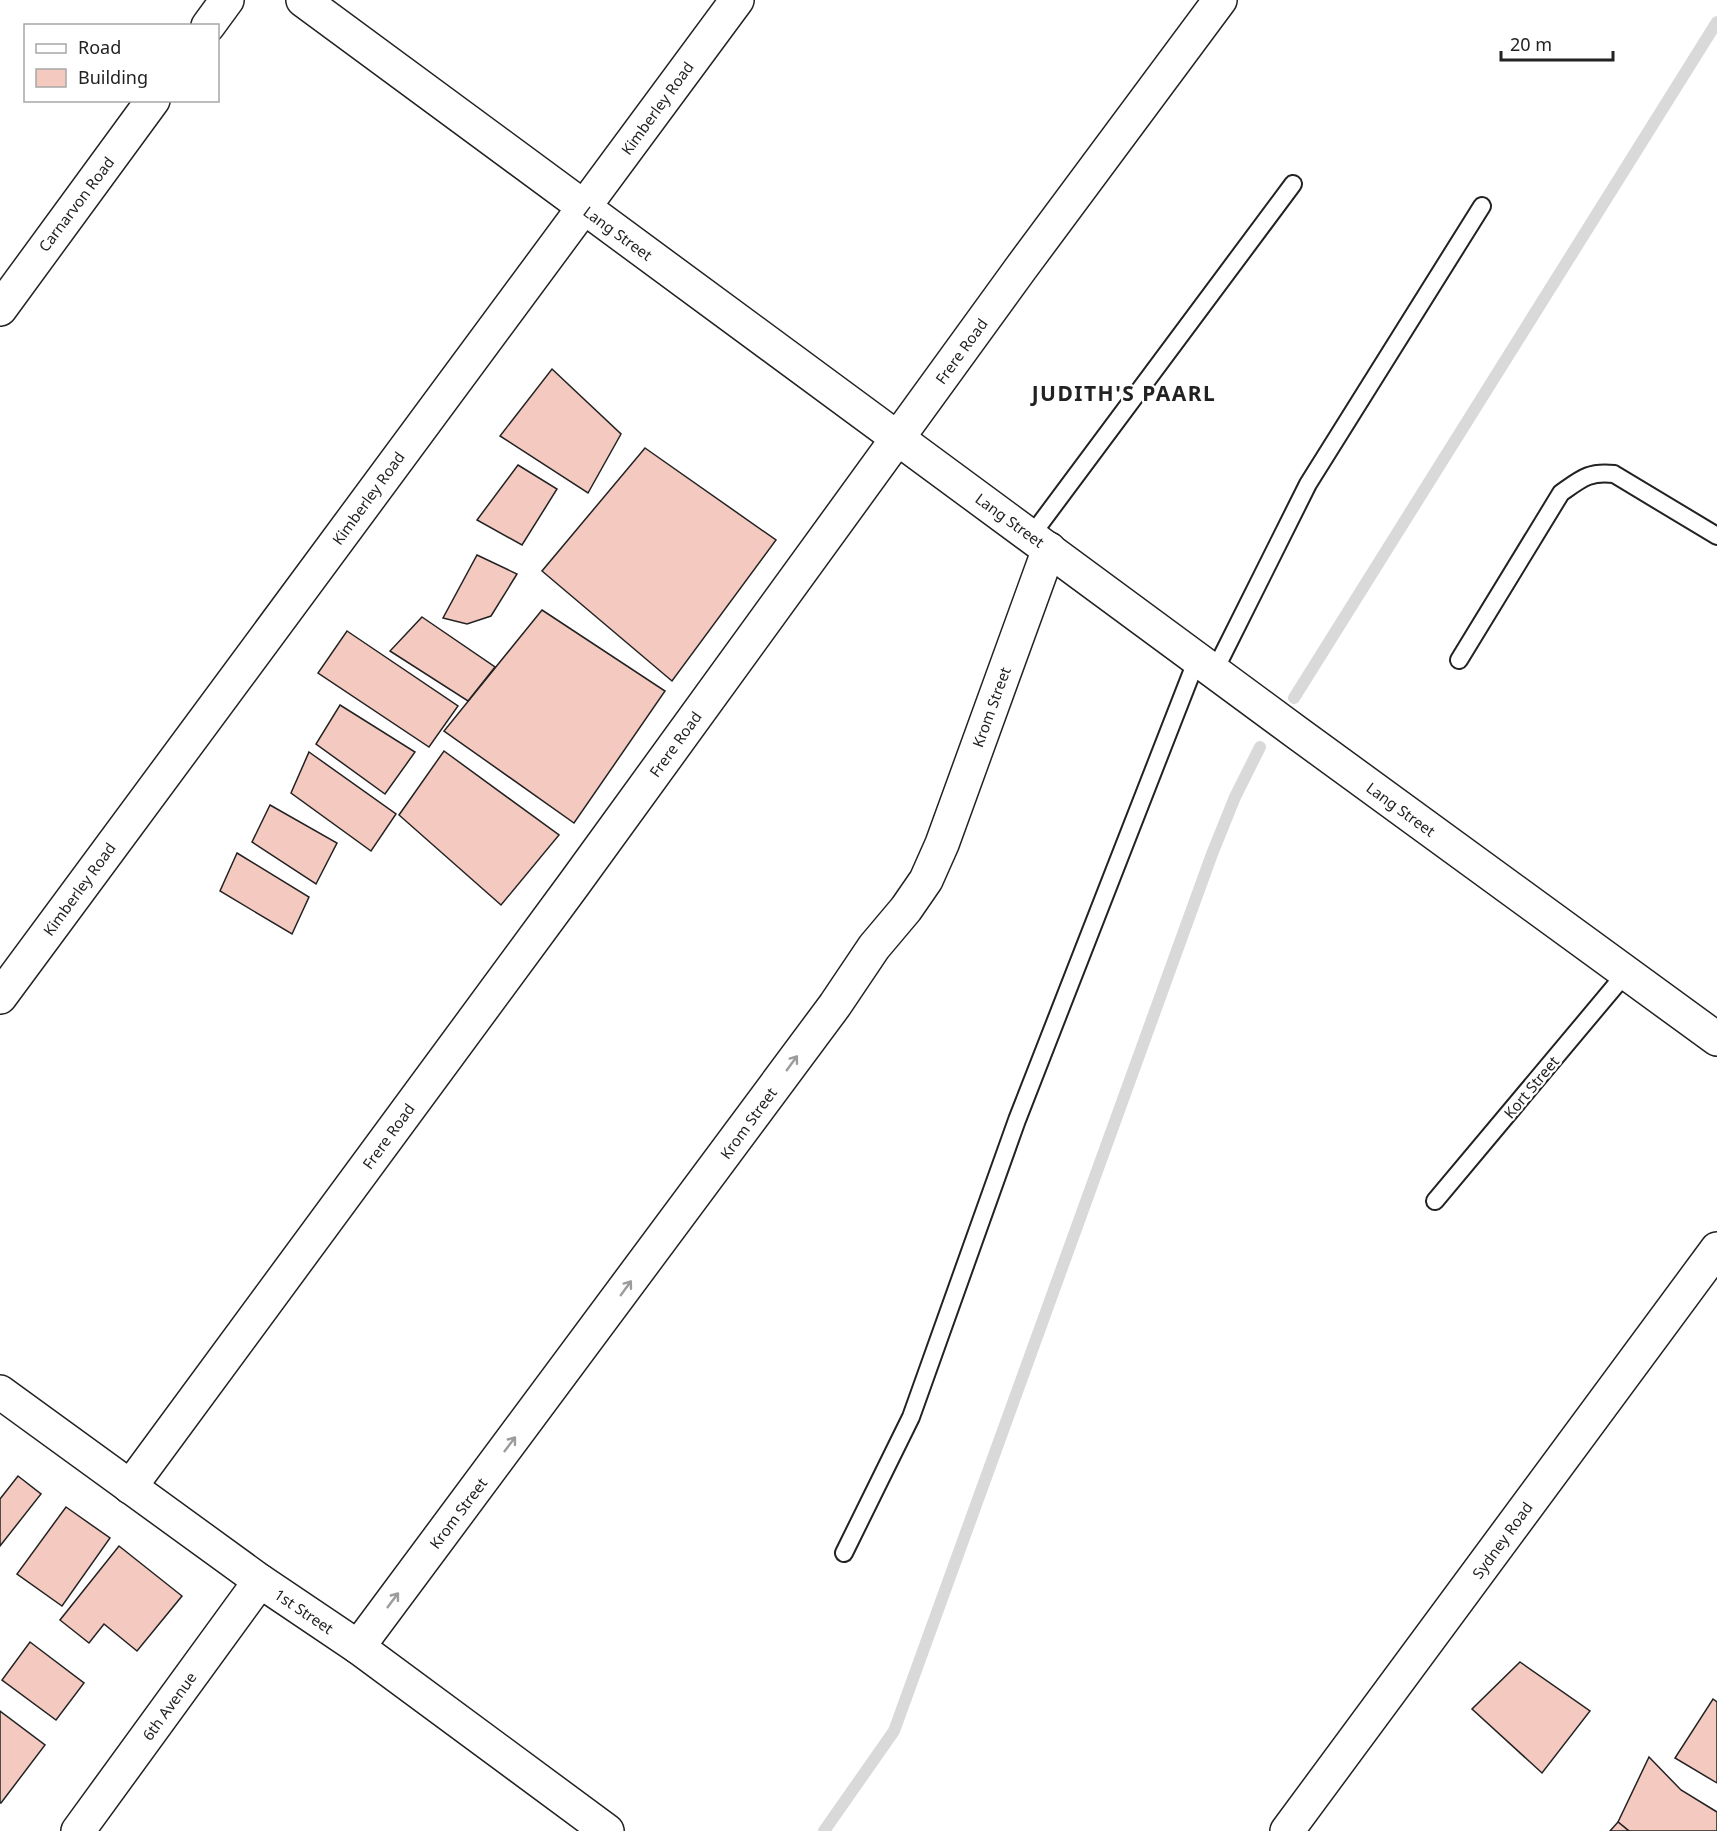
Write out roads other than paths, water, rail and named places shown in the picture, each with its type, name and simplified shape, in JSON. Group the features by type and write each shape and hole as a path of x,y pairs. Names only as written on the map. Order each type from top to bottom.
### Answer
{"street":[{"path":"209,24 227,0"},
{"name":"Lang Street","path":"303,0 1205,666 1717,1039"},
{"name":"Kimberley Road","path":"0,997 737,0"},
{"name":"Frere Road","path":"130,1487 1220,0"},
{"name":"Carnarvon Road","path":"0,309 152,102"},
{"name":"Krom Street","path":"358,1647 821,1024 874,947 906,909 926,880 942,844 1040,542"},
{"name":"Sydney Road","path":"1287,1831 1717,1249"},
{"name":"1st Street","path":"0,1392 260,1581 358,1647 608,1831"},
{"name":"6th Avenue","path":"78,1831 260,1581"}],"lane":[{"path":"1040,542 1293,184"},
{"path":"844,1553 911,1417 1017,1120 1205,666 1308,484 1482,206"},
{"path":"1460,660 1561,493 1583,477 1598,472 1614,474 1717,536"},
{"name":"Kort Street","path":"1435,1201 1626,973"}],"waterway":[{"path":"1294,698 1717,22"},
{"path":"824,1831 894,1731 1212,854 1235,797 1260,747"}],"district":[{"name":"JUDITH'S PAARL","path":"1124,393"}]}
